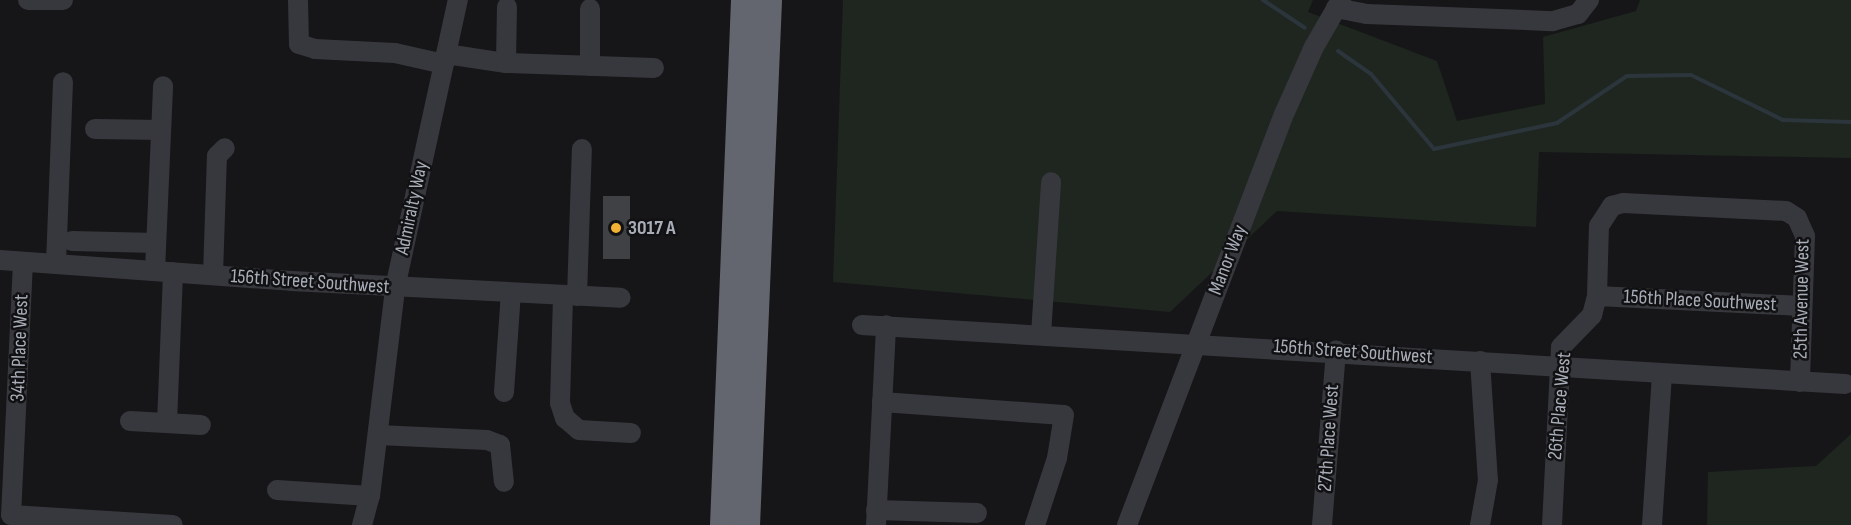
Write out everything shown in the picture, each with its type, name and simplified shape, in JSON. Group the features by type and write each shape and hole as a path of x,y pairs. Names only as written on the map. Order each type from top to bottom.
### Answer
{"highway":[{"path":"723,525 744,0"},
{"path":"746,525 768,0"}],"street":[{"path":"27,0 63,0"},
{"path":"298,0 299,44 315,49 395,53 506,63 654,68"},
{"name":"Admiralty Way","path":"362,525 370,496 395,288 458,0"},
{"path":"1339,4 1367,14 1553,21 1578,14 1589,0"},
{"name":"Manor Way","path":"1127,525 1285,112 1339,4"},
{"path":"506,63 507,7"},
{"path":"590,9 590,66"},
{"path":"56,264 63,82"},
{"path":"164,86 156,243 164,272 167,423"},
{"path":"96,129 161,130"},
{"path":"213,275 217,156 225,147"},
{"path":"582,149 560,403 566,418 579,430 631,433"},
{"path":"1041,334 1051,182"},
{"name":"26th Place West","path":"1552,525 1561,347 1592,315 1597,296 1599,226 1612,206 1623,203 1786,210 1797,218"},
{"name":"25th Avenue West","path":"1797,218 1805,236 1800,381"},
{"path":"72,241 156,243"},
{"name":"156th Street Southwest","path":"0,260 395,288 621,298"},
{"name":"34th Place West","path":"23,261 17,435 11,515 173,525"},
{"path":"504,392 512,293"},
{"name":"156th Place Southwest","path":"1597,296 1802,306"},
{"name":"156th Street Southwest","path":"862,325 1196,342 1662,374 1845,384"},
{"path":"886,325 876,517 977,513"},
{"name":"27th Place West","path":"1322,525 1335,351"},
{"path":"1480,361 1488,480 1480,525"},
{"path":"1652,525 1662,374"},
{"path":"882,402 1064,415 1057,458 1035,525"},
{"path":"130,421 201,425"},
{"path":"378,435 465,437 493,442 500,445 504,482"},
{"path":"277,490 370,496"}],"shaded area":[{"path":"843,0 1313,0 1308,12 1437,61 1457,121 1545,104 1543,37 1636,11 1640,0 1851,0 1851,158 1539,152 1536,227 1277,211 1170,312 833,282"},
{"path":"1851,434 1851,525 1707,525 1708,472 1816,466"}],"building":[{"name":"3017 A","path":"603,196 630,196 630,259 603,259"}],"waterway":[{"path":"1263,0 1305,28"},
{"path":"1338,51 1371,74 1434,149 1557,123 1627,76 1691,75 1783,120 1851,122"}],"place":[{"name":"3017 A","path":"616,228"}]}
